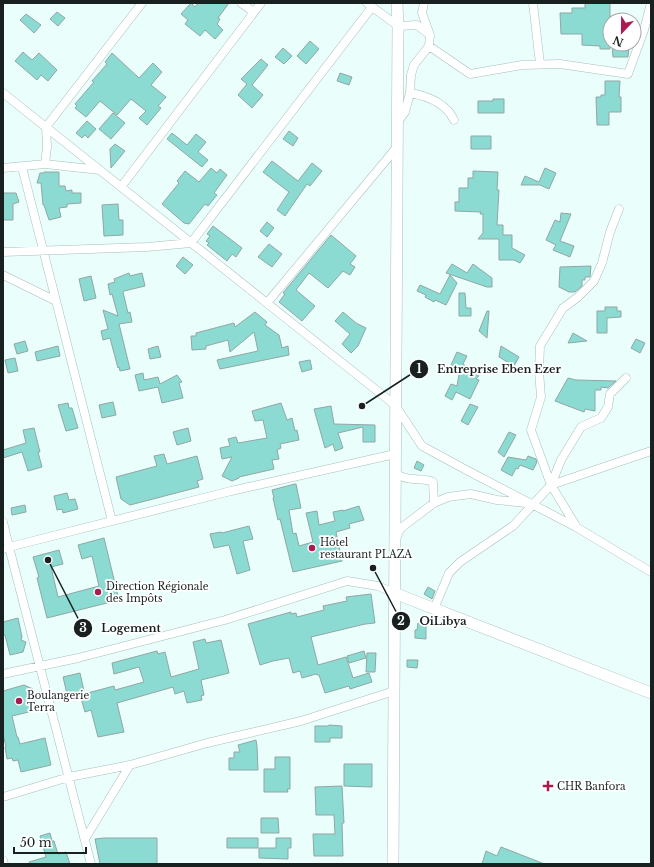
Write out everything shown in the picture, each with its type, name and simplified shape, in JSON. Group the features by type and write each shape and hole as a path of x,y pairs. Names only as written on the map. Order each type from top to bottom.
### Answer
{"street":[{"path":"45,164 47,148 46,127 142,3"},
{"path":"241,3 254,12"},
{"path":"121,187 261,3"},
{"path":"393,864 397,3"},
{"path":"396,124 405,112 410,93 411,76 414,65 429,46 430,35 422,13 424,3"},
{"path":"533,3 540,64"},
{"path":"429,46 470,74 522,65 540,64 560,64 628,74 644,30 651,3"},
{"path":"3,252 147,247 191,243 370,5 398,26 417,25 430,35"},
{"path":"3,93 395,405 422,446 576,527 651,572"},
{"path":"410,93 423,95 438,102 451,114 454,120"},
{"path":"267,303 397,147"},
{"path":"3,168 45,164 101,170"},
{"path":"22,167 112,521"},
{"path":"576,527 551,485 531,430 541,397 539,371 540,346 563,308 578,297 594,281 602,263 610,232 619,209"},
{"path":"3,275 56,301"},
{"path":"434,609 448,573 460,562 513,526 551,485 561,460 581,427 600,418 608,407 610,394 626,378"},
{"path":"551,485 651,451"},
{"path":"6,548 230,491 395,454"},
{"path":"395,474 400,477 430,480 433,482 434,503"},
{"path":"394,540 401,528 434,503 448,497 471,494 497,500 532,504"},
{"path":"3,522 6,548 69,777 91,864"},
{"path":"3,674 86,656 225,620 347,581 378,586 651,693"},
{"path":"3,797 69,777 130,764 207,743 301,721 394,691"},
{"path":"85,840 130,764"},
{"path":"3,860 4,864"}],"building":[{"path":"191,3 195,7 198,3 229,3 218,18 220,19 217,24 223,30 215,39 205,30 200,36 185,24 188,20 181,14"},
{"path":"585,3 610,3 610,12 602,12 602,49 600,49 600,46 582,45 582,34 561,34 560,13 572,13 572,8 585,8"},
{"path":"57,12 65,18 58,26 50,19"},
{"path":"26,14 41,25 34,33 20,20"},
{"path":"310,41 319,49 306,64 297,56"},
{"path":"283,48 292,56 284,64 275,57"},
{"path":"23,52 32,60 39,53 57,70 48,81 41,75 37,80 15,61"},
{"path":"613,52 628,52 628,57 613,57"},
{"path":"112,53 139,78 153,63 162,72 151,85 166,97 158,106 161,108 147,125 139,118 146,111 131,99 117,115 100,101 86,117 75,108 77,106 75,104 94,82 92,81 107,64 105,62"},
{"path":"261,59 268,65 252,85 263,95 252,108 238,95 247,84 241,79"},
{"path":"340,73 352,77 349,85 337,81"},
{"path":"605,81 620,81 619,97 621,97 621,112 609,112 609,125 597,125 596,97 605,95"},
{"path":"493,99 504,99 504,113 478,113 478,101 493,101"},
{"path":"113,113 125,123 111,139 99,129"},
{"path":"87,121 96,129 88,138 85,135 82,138 76,133"},
{"path":"289,131 298,138 293,146 283,139"},
{"path":"172,133 187,145 196,134 206,142 198,152 208,160 202,167 167,139"},
{"path":"471,136 491,136 491,149 471,149"},
{"path":"115,144 125,151 111,168 110,149"},
{"path":"272,161 298,181 312,163 322,171 310,186 307,184 285,216 277,210 289,192 263,172"},
{"path":"211,168 217,173 220,169 227,175 214,193 217,195 208,206 205,204 189,224 184,223 162,204 179,183 177,181 185,171 199,182"},
{"path":"545,168 556,173 549,189 540,185 521,185 525,176 539,182"},
{"path":"473,171 498,172 497,190 499,190 497,225 503,225 503,235 512,235 512,248 525,255 520,263 514,260 499,260 499,239 478,239 483,233 483,214 480,214 481,212 455,211 455,202 459,202 459,188 468,188 468,178 473,178"},
{"path":"59,172 59,186 65,186 66,191 72,190 72,193 81,193 81,203 67,204 67,207 59,208 61,217 49,220 43,205 41,183 37,183 40,173"},
{"path":"3,193 16,193 19,202 13,204 13,220 3,220"},
{"path":"118,204 119,220 123,220 123,235 104,236 102,205"},
{"path":"561,213 571,214 560,241 574,246 570,257 553,250 556,245 546,240 555,220 560,222"},
{"path":"267,222 274,228 267,237 260,231"},
{"path":"213,226 242,248 236,257 232,254 227,261 207,245 209,243 206,241 210,236 207,234"},
{"path":"331,235 356,256 350,264 355,267 350,275 343,271 328,288 309,273 296,290 315,306 302,321 279,302 285,294 283,293"},
{"path":"269,244 282,254 272,267 258,257"},
{"path":"183,257 193,265 185,274 176,266"},
{"path":"452,264 467,273 473,264 492,278 492,287 487,287 446,273"},
{"path":"591,266 590,277 585,277 585,280 582,280 582,286 575,292 569,292 559,287 560,267"},
{"path":"129,273 130,276 142,273 145,286 123,292 128,313 130,312 132,322 119,324 130,369 120,371 110,338 103,340 101,331 108,329 103,310 118,316 112,294 110,295 108,284 115,282 114,279"},
{"path":"450,275 457,283 446,305 435,300 434,302 425,297 426,295 417,291 420,285 440,294"},
{"path":"91,276 96,298 84,301 79,279"},
{"path":"459,293 465,293 466,308 471,308 471,316 459,316"},
{"path":"605,307 617,307 617,311 621,311 621,317 607,318 607,333 597,333 597,311 605,311"},
{"path":"487,311 489,311 487,338 479,331"},
{"path":"255,312 267,322 265,325 279,335 282,348 288,346 289,355 220,369 217,360 258,351 254,332 230,352 228,340 206,346 206,349 192,350 191,336 196,336 196,333 234,323 235,327"},
{"path":"343,312 356,323 366,328 358,346 351,353 342,344 350,334 335,321"},
{"path":"573,333 587,341 568,343"},
{"path":"636,339 645,343 640,353 631,348"},
{"path":"25,341 28,351 17,354 14,344"},
{"path":"58,346 60,356 37,361 35,352"},
{"path":"158,346 161,357 150,359 148,349"},
{"path":"501,346 519,357 514,366 499,357"},
{"path":"457,352 467,356 463,364 479,376 476,379 479,380 470,399 456,392 452,400 445,396 451,384 457,386 460,369 451,365"},
{"path":"15,358 18,371 8,373 5,360"},
{"path":"310,360 312,369 302,372 299,362"},
{"path":"143,373 144,380 158,377 160,384 177,375 182,382 179,383 183,398 162,403 158,387 139,391 135,375"},
{"path":"568,378 576,380 616,381 608,388 601,387 601,390 595,390 595,411 585,409 584,412 555,401"},
{"path":"113,402 116,415 102,418 99,405"},
{"path":"68,403 69,408 72,408 78,428 66,431 58,405"},
{"path":"281,403 287,420 292,418 299,440 280,444 281,448 277,450 279,459 272,460 274,469 239,477 232,481 222,476 232,457 222,459 220,448 230,446 228,439 236,437 238,443 267,438 263,420 255,421 252,411"},
{"path":"470,404 478,407 468,425 461,421"},
{"path":"331,406 334,424 375,425 375,442 363,442 363,427 338,433 343,448 335,451 333,444 325,448 314,409"},
{"path":"34,428 42,467 28,471 22,452 3,458 3,450 26,443 23,430"},
{"path":"188,428 191,441 177,445 173,432"},
{"path":"509,432 516,435 504,457 498,452"},
{"path":"164,454 167,464 197,456 203,479 197,481 199,487 130,505 121,499 116,477 157,466 154,456"},
{"path":"528,456 536,459 537,462 533,470 520,465 518,469 516,468 512,476 501,470 508,457 526,460"},
{"path":"417,461 424,465 421,471 414,468"},
{"path":"296,484 301,508 289,510 293,534 296,533 299,546 313,542 306,513 317,511 319,525 335,521 333,512 343,511 359,506 364,520 349,524 350,528 336,532 342,561 293,572 280,519 278,520 272,490"},
{"path":"67,493 69,500 75,499 78,509 63,513 62,509 57,510 54,496"},
{"path":"25,505 26,512 12,515 11,508"},
{"path":"249,526 253,539 243,541 250,570 237,574 229,545 214,548 210,534 222,533"},
{"name":"Direction Régionale des Impôts","path":"104,538 119,600 47,618 37,578 39,577 33,557 59,550 63,564 51,567 58,597 99,586 92,556 82,559 78,545"},
{"path":"428,587 435,591 432,599 424,594"},
{"path":"371,594 375,623 311,637 318,665 346,657 353,678 369,673 372,682 350,689 349,686 325,693 319,675 316,674 302,678 300,671 293,673 289,658 260,665 248,624 291,612 291,614 296,613 297,617 324,610 323,606 347,601 346,597"},
{"path":"18,618 22,637 21,640 26,642 23,652 10,655 5,635 3,635 3,622"},
{"path":"418,623 426,624 426,639 415,638 415,630 417,630"},
{"path":"205,639 206,643 221,640 229,673 201,680 204,695 201,696 202,700 187,703 184,691 175,694 173,687 117,703 124,732 98,737 91,710 85,712 80,695 114,686 115,690 144,682 139,667 114,674 112,663 157,651 158,654 165,652 171,677 199,669 193,642"},
{"path":"364,651 366,658 349,663 347,656"},
{"path":"367,653 376,653 375,672 366,672"},
{"path":"407,660 418,660 417,668 407,667"},
{"path":"80,673 84,691 67,694 63,677"},
{"path":"24,685 33,689 37,710 12,716 17,737 20,744 45,738 51,765 21,772 18,760 13,761 12,758 7,759 3,734 3,691"},
{"path":"315,726 342,726 342,738 330,738 330,742 315,742"},
{"path":"256,740 258,770 229,770 229,758 234,758 234,752 240,752 238,745"},
{"path":"275,757 290,757 290,789 287,789 288,792 264,792 264,769 275,769"},
{"path":"344,764 372,764 372,787 344,786"},
{"path":"342,786 344,823 342,823 343,856 314,856 313,834 335,834 334,815 316,815 315,787"},
{"path":"261,818 278,818 279,833 261,833"},
{"path":"50,833 58,854 66,852 70,864 30,864 29,862 46,857 40,836"},
{"path":"157,838 157,864 100,864 95,839"},
{"path":"227,838 258,838 258,848 227,848"},
{"path":"276,838 291,838 291,848 288,848 288,859 259,858 259,848 276,848"},
{"path":"501,847 542,864 482,864 486,851 497,856"}],"place":[{"name":"Entreprise Eben Ezer","path":"362,406"},
{"name":"Hôtel restaurant PLAZA","path":"312,548"},
{"name":"Logement","path":"48,560"},
{"name":"OiLibya","path":"373,568"},
{"name":"Direction Régionale des Impôts","path":"98,592"},
{"name":"Boulangerie Terra","path":"19,701"},
{"name":"CHR Banfora","path":"548,786"}]}
